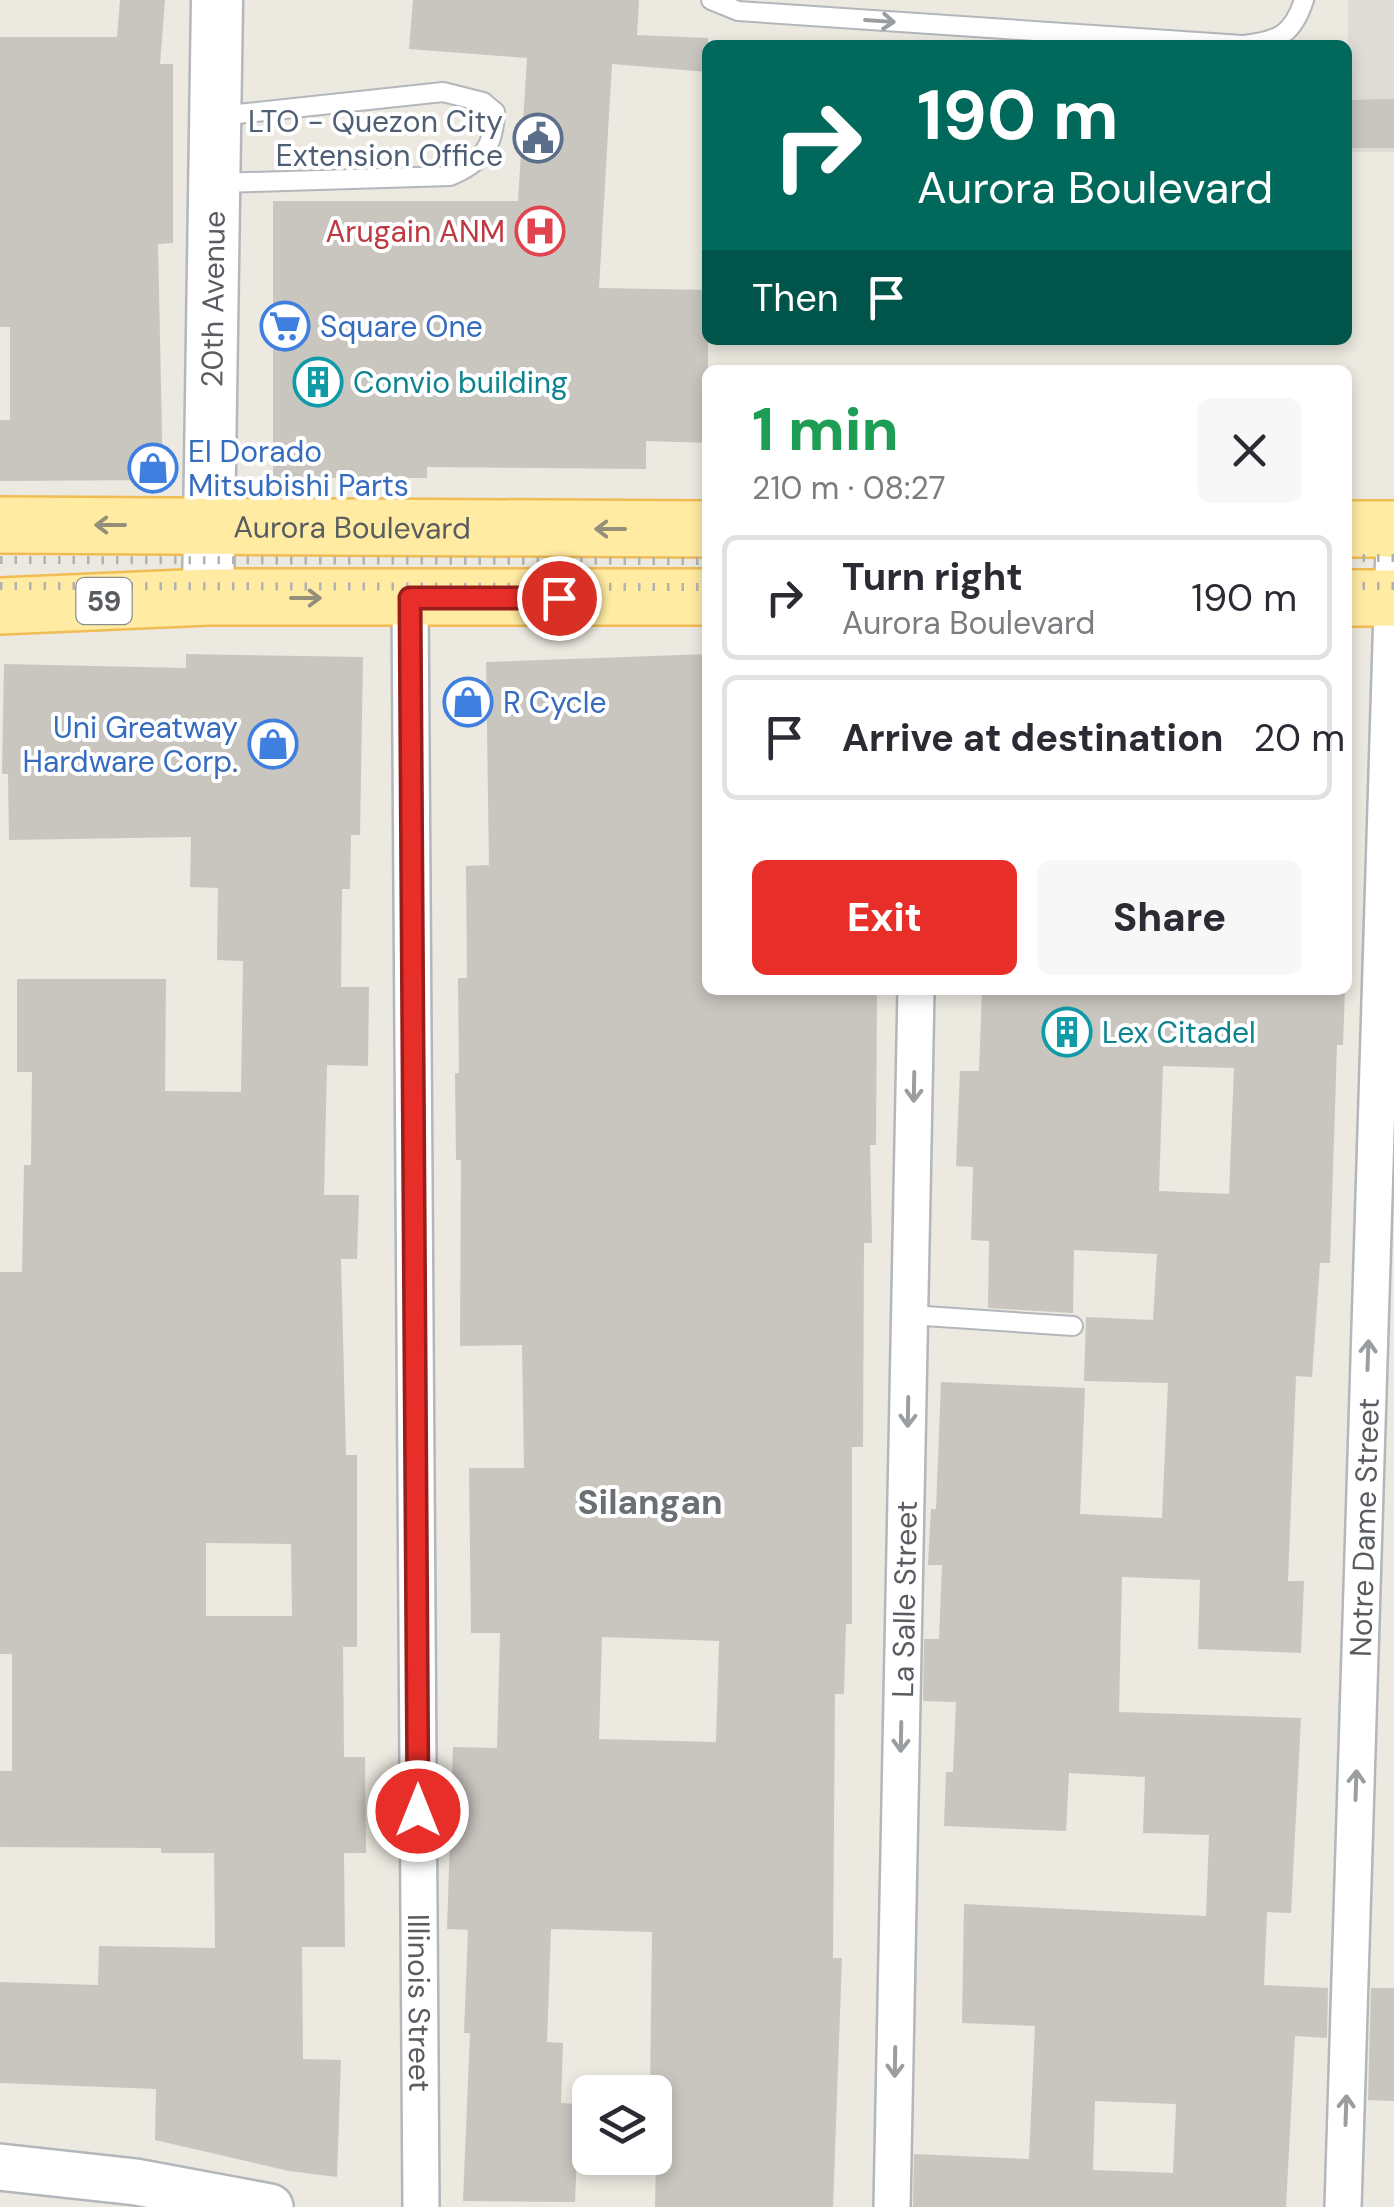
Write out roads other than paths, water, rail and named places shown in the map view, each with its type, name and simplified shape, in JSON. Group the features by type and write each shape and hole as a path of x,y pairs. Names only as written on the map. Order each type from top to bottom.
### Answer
{"main road":[{"name":"20th Avenue","path":"208,597 217,0"},
{"name":"Aurora Boulevard","path":"0,524 702,530"},
{"path":"1352,529 1394,529"},
{"name":"59","path":"0,606 208,597 702,598"}],"street":[{"name":"Notre Dame Street","path":"1343,2207 1381,585"},
{"name":"Illinois Street","path":"410,598 421,2207"},
{"name":"La Salle Street","path":"892,2207 916,995"},
{"path":"0,2167 136,2182 270,2207"}],"lane":[{"path":"711,0 738,11 1169,40"},
{"path":"1271,40 1296,24 1304,0"},
{"path":"212,183 450,176 482,158 494,134 494,112 483,102 444,92 214,117"},
{"path":"910,1315 1073,1326"}],"railway":[{"path":"1352,558 1394,558"},
{"path":"0,560 702,561"},
{"path":"0,586 702,587"},
{"path":"1352,586 1394,586"}],"place":[{"name":"LTO - Quezon City Extension Office","path":"538,138"},
{"name":"Arugain ANM","path":"540,231"},
{"name":"Square One","path":"285,326"},
{"name":"Convio building","path":"318,382"},
{"name":"El Dorado Mitsubishi Parts","path":"153,468"},
{"name":"R Cycle","path":"468,702"},
{"name":"Uni Greatway Hardware Corp.","path":"273,744"},
{"name":"Lex Citadel","path":"1067,1032"}],"district":[{"name":"Silangan","path":"650,1502"}]}
